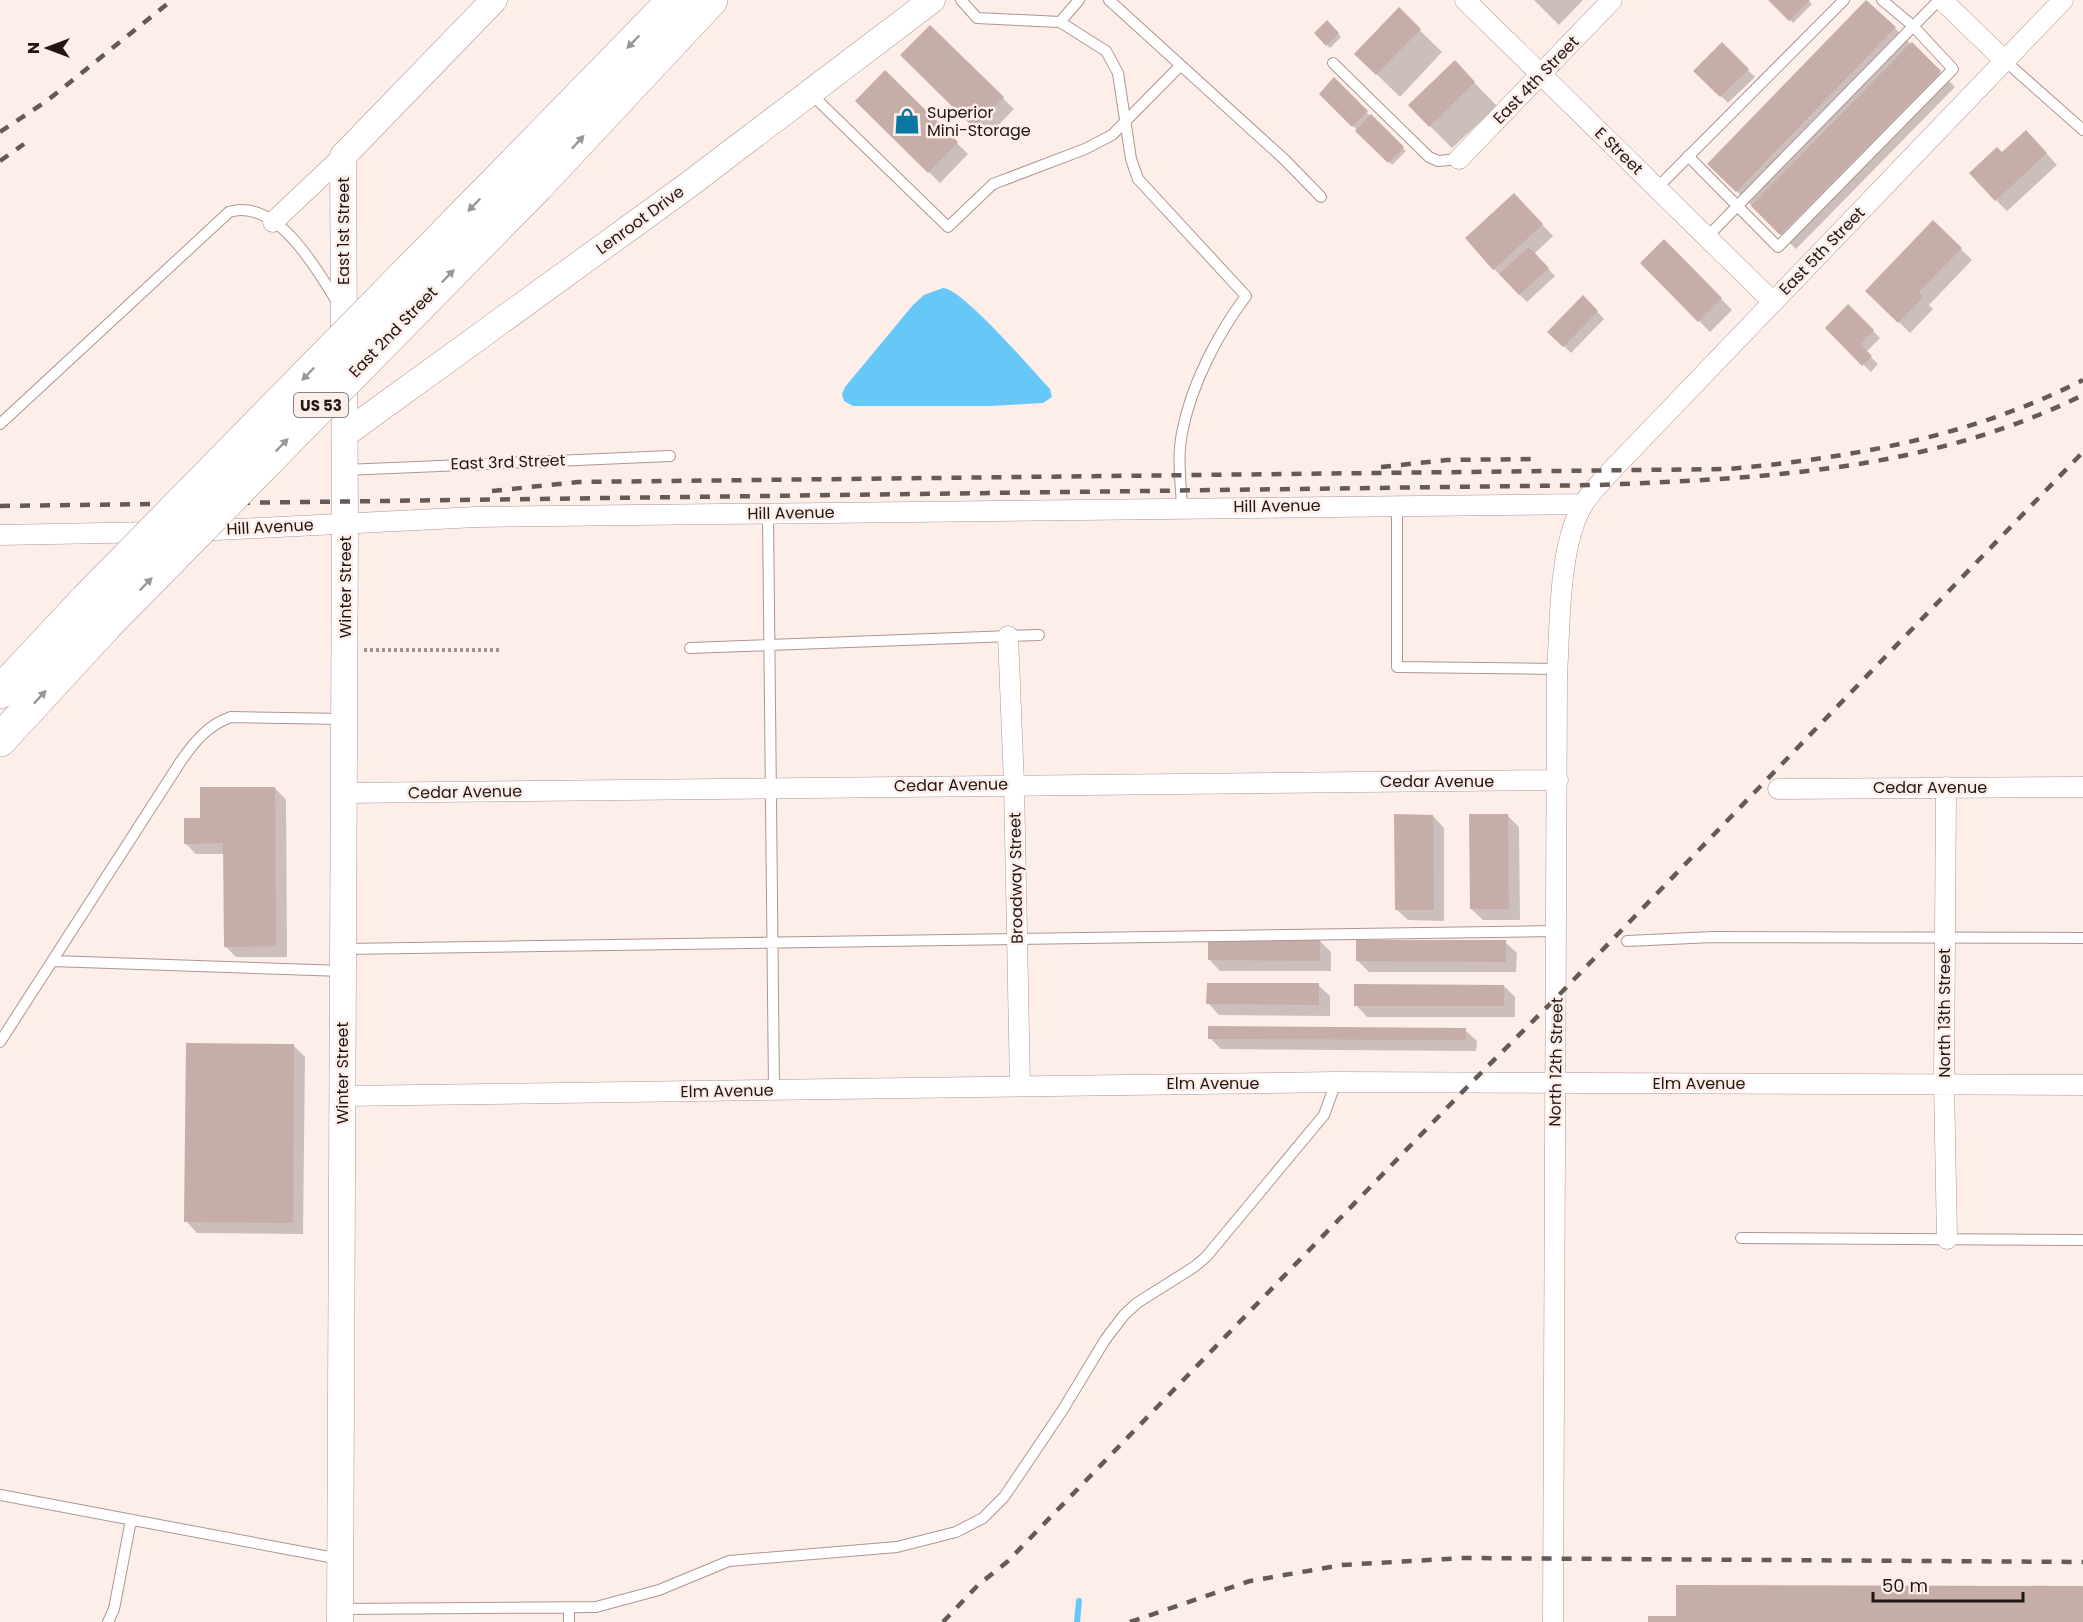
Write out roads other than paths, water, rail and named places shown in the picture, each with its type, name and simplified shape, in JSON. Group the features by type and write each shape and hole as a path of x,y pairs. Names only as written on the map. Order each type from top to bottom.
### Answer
{"highway":[{"name":"East 2nd Street","path":"0,740 526,174 674,0"},
{"name":"East 2nd Street","path":"0,692 86,600 526,174 711,0"}],"street":[{"name":"East 1st Street","path":"345,523 343,156 494,0"},
{"name":"Lenroot Drive","path":"345,434 687,186 932,0"},
{"name":"E Street","path":"1465,0 1773,302"},
{"name":"East 4th Street","path":"1459,159 1612,0"},
{"path":"1940,0 2004,60"},
{"name":"East 5th Street","path":"1583,504 1605,478 2063,0"},
{"path":"273,222 343,156"},
{"name":"Hill Avenue","path":"0,535 182,531 476,517 1583,504"},
{"name":"North 12th Street","path":"1552,1622 1558,669 1566,561 1583,504"},
{"name":"Winter Street","path":"340,1615 345,523"},
{"name":"Broadway Street","path":"1008,636 1014,784 1020,1084"},
{"name":"Cedar Avenue","path":"344,793 771,786 1558,780"},
{"name":"North 13th Street","path":"1946,787 1944,1084 1947,1239"},
{"name":"Cedar Avenue","path":"1778,789 2083,787"},
{"name":"Elm Avenue","path":"342,1096 1020,1084 1336,1082 2083,1085"}],"lane":[{"path":"961,0 977,18 1060,22 1098,44 1113,61 1120,87 1134,171 1143,187 1246,296 1215,345 1184,426 1180,457 1182,507"},
{"path":"1060,22 1079,0"},
{"path":"1109,0 1285,160 1321,197"},
{"path":"1657,188 1844,0"},
{"path":"1688,156 1778,247 1953,69 1913,26 1882,0"},
{"path":"1707,237 1940,0"},
{"path":"2004,60 2083,130"},
{"path":"1333,63 1429,157 1438,161 1459,159"},
{"path":"810,92 948,227 993,184 1101,142 1125,124 1180,66"},
{"path":"0,424 225,215 238,210 250,210 273,222 306,254 344,313"},
{"name":"East 3rd Street","path":"345,471 670,456"},
{"path":"1398,505 1397,667 1558,669"},
{"path":"768,513 774,1090"},
{"path":"690,648 1039,635"},
{"path":"0,1042 181,761 203,733 221,720 231,717 344,719"},
{"path":"52,961 343,960 772,943 1558,931"},
{"path":"1627,941 1713,937 2083,938"},
{"path":"340,1615 607,1605 648,1593 729,1561 897,1547 942,1538 983,1518 1004,1497 1119,1321 1137,1303 1206,1257 1324,1115 1336,1082"},
{"path":"1741,1238 2083,1240"},
{"path":"0,1495 340,1559"},
{"path":"108,1622 114,1609 131,1520"},
{"path":"569,1608 569,1622"}],"water":[{"path":"943,288 965,301 981,315 1050,389 1052,397 1043,403 990,406 853,406 844,401 842,394 845,387 913,305 924,295"}],"waterway":[{"path":"1077,1622 1079,1601"}],"railway":[{"path":"0,132 48,100 172,0"},
{"path":"0,161 24,144"},
{"path":"492,491 578,482 1728,469 1820,458 1910,442 1998,416 2041,400 2083,380"},
{"path":"0,506 1599,485 1724,479 1846,466 1906,455 1966,440 2025,420 2083,395"},
{"path":"943,1622 978,1585 1007,1562 2083,452"},
{"path":"1381,467 1447,460 1536,459"},
{"path":"1130,1622 1250,1581 1342,1565 1463,1558 2083,1562"}],"place":[{"name":"Superior Mini-Storage","path":"907,121"}]}
